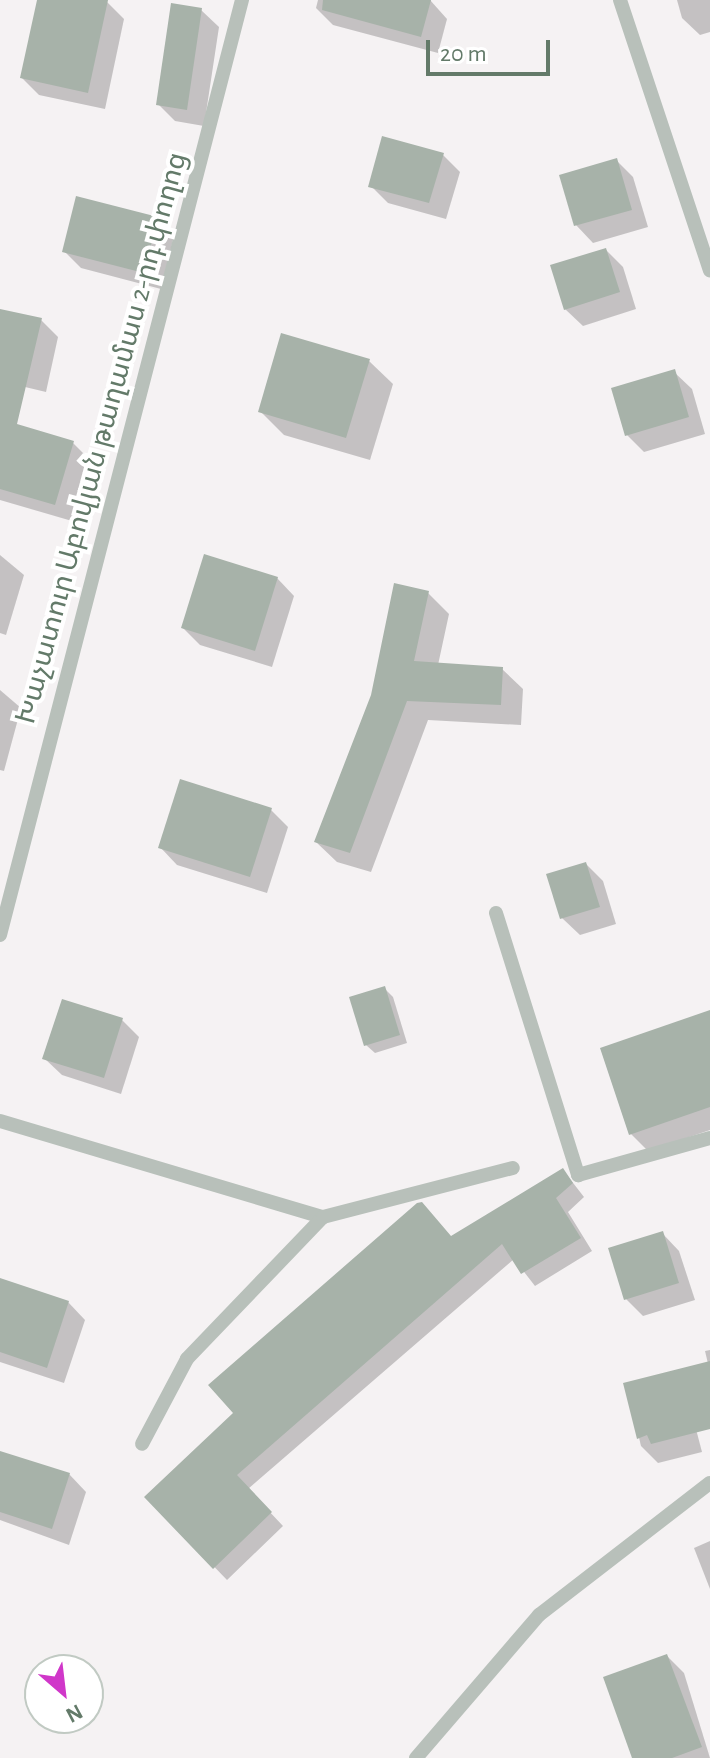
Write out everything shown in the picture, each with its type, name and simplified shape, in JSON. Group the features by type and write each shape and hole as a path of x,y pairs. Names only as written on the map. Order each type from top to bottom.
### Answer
{"street":[{"name":"Խաչատուր Աբովյան թաղամաս 2-րդ փողոց","path":"0,935 242,0"},
{"path":"620,0 710,270"},
{"path":"496,913 578,1175 710,1138"},
{"path":"0,1121 323,1217 513,1168"},
{"path":"142,1444 187,1359 323,1217"},
{"path":"416,1758 539,1615 710,1483"}],"building":[{"path":"37,0 108,0 88,93 20,78"},
{"path":"323,0 431,0 421,37 322,10"},
{"path":"171,3 202,8 187,110 156,105"},
{"path":"382,136 444,153 429,203 368,187"},
{"path":"617,158 632,210 574,226 559,175"},
{"path":"76,196 158,217 144,273 62,252"},
{"path":"606,248 620,292 564,310 550,265"},
{"path":"0,309 42,318 17,424 74,441 55,505 0,489"},
{"path":"281,333 370,359 346,438 258,412"},
{"path":"675,369 689,417 625,436 611,388"},
{"path":"204,554 278,577 255,651 181,628"},
{"path":"394,583 429,591 414,661 503,667 501,705 407,701 350,853 314,842 371,695"},
{"path":"180,779 272,808 250,877 158,848"},
{"path":"586,862 600,907 560,919 546,874"},
{"path":"385,986 400,1035 364,1046 349,997"},
{"path":"62,999 123,1018 104,1078 42,1059"},
{"path":"710,1010 710,1107 629,1135 600,1048"},
{"path":"563,1168 573,1183 556,1198 581,1238 521,1274 502,1244 237,1475 272,1512 213,1569 144,1497 233,1413 208,1385 417,1203 422,1202 451,1236"},
{"path":"663,1231 679,1283 624,1300 608,1248"},
{"path":"0,1278 69,1301 47,1368 0,1352"},
{"path":"710,1361 710,1429 651,1444 647,1435 637,1439 623,1383"},
{"path":"0,1451 70,1473 52,1529 0,1512"},
{"path":"667,1654 702,1747 672,1758 632,1758 603,1677"}]}
